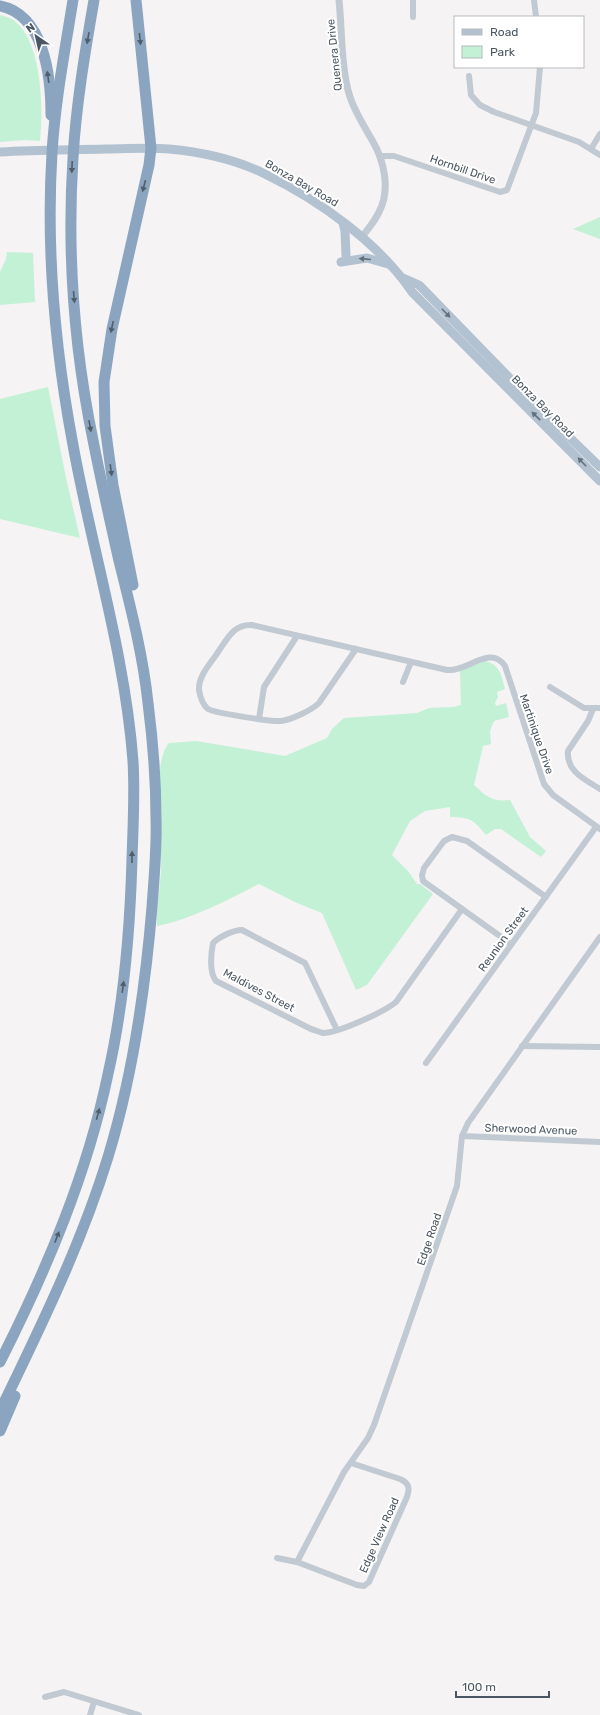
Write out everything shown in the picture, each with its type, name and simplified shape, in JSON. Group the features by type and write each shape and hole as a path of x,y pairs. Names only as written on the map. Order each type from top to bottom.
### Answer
{"highway":[{"path":"0,1362 50,1256 73,1196 94,1129 108,1076 118,1021 127,954 131,887 133,763 119,658 73,446 56,332 52,269 52,152 73,0"},
{"path":"0,1411 42,1324 84,1227 107,1160 129,1076 142,1006 149,942 156,820 154,764 143,659 91,431 82,378 71,268 73,156 82,72 94,0"},
{"path":"133,614 134,599 132,584 113,485 106,434 104,382 112,329 149,165 151,148 136,0"},
{"path":"0,6 19,14 26,20 39,42 47,66 51,110 52,200"},
{"path":"0,1349 32,1285 50,1256"},
{"path":"0,1431 30,1359 42,1324"}],"main road":[{"name":"Bonza Bay Road","path":"0,152 93,149 169,149 244,165 287,186 327,210 362,238 403,278 412,292 600,481"},
{"path":"343,223 345,231 344,259 367,258 389,264"},
{"name":"Bonza Bay Road","path":"403,278 419,286 532,402 600,467"}],"street":[{"name":"Quenera Drive","path":"339,0 345,74 350,96 354,107 381,156 384,170 383,201 380,212 362,238"},
{"path":"413,0 413,17"},
{"path":"534,0 536,16"},
{"name":"Hornbill Drive","path":"381,156 394,156 500,192 507,190 532,126 538,98 540,68"},
{"path":"469,76 471,95 480,105 494,112 579,142 600,155"},
{"path":"591,149 600,134"},
{"path":"356,649 316,707 284,721 259,719 208,708 203,703 200,695 199,689 201,679 230,635 238,627 244,625 252,625 297,636 356,649 411,662 403,682"},
{"path":"259,719 264,687 297,636"},
{"name":"Martinique Drive","path":"411,662 454,670 461,669 484,658 494,658 499,660 505,666 544,784 553,795 598,828"},
{"path":"550,688 580,706 593,709 600,708"},
{"path":"593,709 588,721 568,751 568,756 573,769 578,776 600,789"},
{"name":"Reunion Street","path":"426,1063 546,897 598,828"},
{"path":"512,944 425,882 422,878 424,868 444,841 452,837 459,838 471,843 546,897"},
{"name":"Maldives Street","path":"337,1030 305,963 242,930 237,930 213,943 212,971 216,980 316,1031 325,1033 337,1030 382,1012 396,1002 462,909"},
{"name":"Edge Road","path":"297,1562 329,1499 374,1425 457,1186 462,1136 468,1123 600,937"},
{"path":"522,1046 600,1047"},
{"name":"Sherwood Avenue","path":"462,1136 600,1142"},
{"name":"Edge View Road","path":"277,1558 297,1562 357,1585 364,1586 371,1580 407,1497 409,1488 407,1483 400,1479 351,1463"},
{"path":"45,1697 64,1692 138,1715"},
{"path":"90,1715 94,1702"}],"green space":[{"path":"0,15 12,19 22,28 30,42 39,76 41,94 42,112 40,141 24,140 0,142"},
{"path":"600,217 600,239 573,229"},
{"path":"7,252 33,253 35,302 0,305 0,272 6,259"},
{"path":"48,387 66,478 80,538 0,519 0,399"},
{"path":"485,661 494,665 500,672 505,689 497,692 498,697 495,703 496,706 506,703 509,717 494,721 490,731 491,744 483,746 474,785 490,798 510,800 530,837 546,851 541,857 501,829 495,829 486,835 471,820 450,817 450,807 425,811 410,821 392,855 408,871 417,884 420,884 433,894 367,985 356,990 322,913 297,903 259,884 197,914 157,926 161,870 159,804 160,768 163,754 169,743 196,741 285,756 327,738 332,729 344,718 417,713 429,708 454,707 461,705 460,671"}]}
